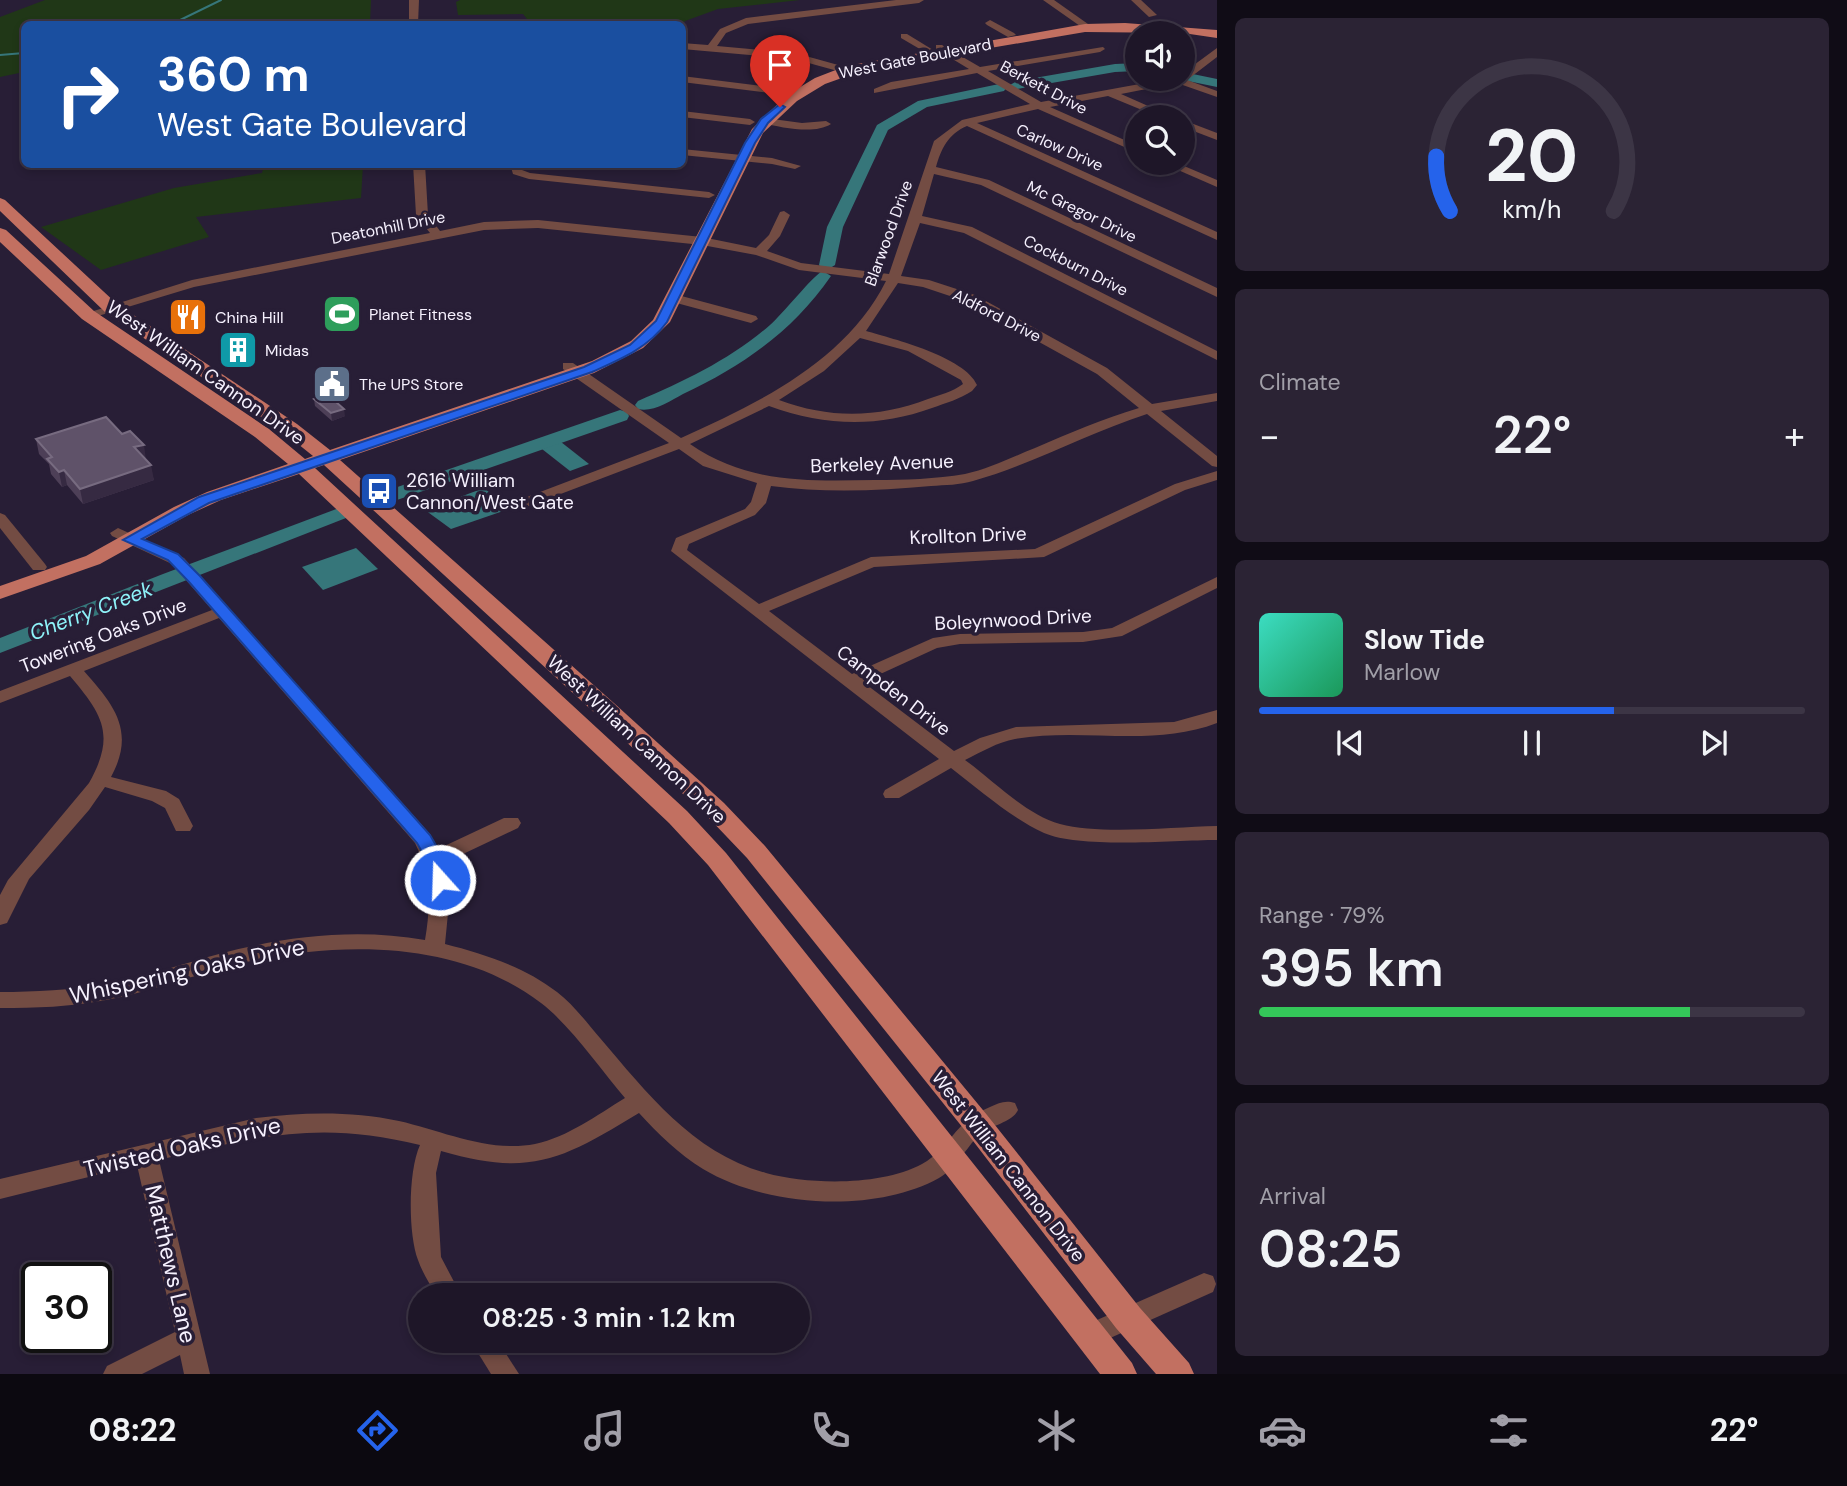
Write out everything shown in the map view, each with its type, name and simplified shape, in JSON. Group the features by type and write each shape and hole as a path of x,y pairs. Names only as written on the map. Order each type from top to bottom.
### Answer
{"main road":[{"name":"West Gate Boulevard","path":"573,370 614,347 643,324 694,240 757,122 786,92 840,68 1083,24 1125,25"},
{"name":"West Gate Boulevard","path":"936,50 1085,28 1125,29"},
{"name":"West Gate Boulevard","path":"1195,32 1217,34"},
{"name":"West Gate Boulevard","path":"757,122 840,68"},
{"name":"West Gate Boulevard","path":"0,593 93,560 184,497 573,370 609,362 643,341 661,322 674,298 709,195 736,157"},
{"name":"West William Cannon Drive","path":"0,203 111,308 290,428 310,458 577,722 678,817 717,859 1120,1374"},
{"name":"West William Cannon Drive","path":"0,233 88,315 200,394 262,433 310,458 607,709 715,809 756,852 977,1124 1128,1318 1177,1374"},
{"path":"200,394 222,383"},
{"name":"West Gate Boulevard","path":"0,581 124,536"},
{"path":"577,722 607,709"}],"street":[{"path":"414,0 414,21"},
{"path":"711,48 723,31 746,21 919,0"},
{"path":"1048,0 1083,24"},
{"path":"1136,0 1152,15"},
{"path":"990,23 1011,35"},
{"name":"Berkett Drive","path":"904,36 977,69 1039,106 1125,144"},
{"path":"686,46 795,56 840,68"},
{"path":"795,56 810,47"},
{"path":"878,91 891,85 1100,49"},
{"name":"Blarwood Drive","path":"1195,71 1213,61 1217,51"},
{"path":"686,80 786,92"},
{"path":"1195,84 1217,94"},
{"name":"Blarwood Drive","path":"524,503 677,443 768,401 815,370 858,333 882,301 893,279 929,169 943,138 966,122 1125,90"},
{"path":"1108,93 1138,105"},
{"path":"686,114 802,126 826,124"},
{"name":"Carlow Drive","path":"966,122 1217,236"},
{"path":"1195,128 1217,137"},
{"path":"686,152 795,166"},
{"path":"419,168 422,215 437,235"},
{"path":"516,168 517,172 529,176 709,195"},
{"name":"Mc Gregor Drive","path":"929,169 965,175 985,182 1217,293"},
{"path":"1195,175 1217,184"},
{"path":"759,252 774,236 784,215"},
{"name":"Cockburn Drive","path":"914,218 968,230 1217,356"},
{"name":"Deatonhill Drive","path":"88,315 192,284 484,226 526,223 694,240"},
{"name":"Aldford Drive","path":"694,240 759,252 799,266 939,286 970,298 1102,371 1217,463"},
{"path":"674,298 751,319"},
{"path":"768,401 813,417 878,418 924,407 970,385 967,378 913,348 858,333"},
{"name":"Berkeley Avenue","path":"573,370 716,467 765,481 837,486 905,484 967,478 999,468 1091,428 1150,409 1217,397"},
{"name":"Krollton Drive","path":"756,611 871,562 1038,554 1180,487 1217,475"},
{"name":"Campden Drive","path":"765,481 758,503 750,512 691,536 682,541 678,548 756,611 1036,822 1070,834 1115,836 1217,833"},
{"path":"0,518 39,567"},
{"path":"124,536 173,557 424,839 435,859 442,903 434,949"},
{"name":"Boleynwood Drive","path":"849,682 933,643 960,639 1083,637 1116,632 1217,582"},
{"name":"Towering Oaks Drive","path":"0,697 221,612"},
{"path":"0,918 20,876 101,780 112,757 113,727 107,712 73,669"},
{"path":"892,794 989,741 1017,733 1180,727 1217,716"},
{"path":"101,780 159,796 173,804 183,826"},
{"path":"435,859 511,823"},
{"name":"Whispering Oaks Drive","path":"0,1000 44,999 107,992 283,947 345,943 434,949 468,956 524,979 550,998 574,1022 642,1100 689,1147 720,1165 764,1182 824,1192 880,1188 941,1167 977,1124"},
{"name":"Twisted Oaks Drive","path":"0,1189 256,1126 295,1122 333,1121 400,1131 496,1156 528,1154 552,1149 571,1140 642,1100"},
{"path":"977,1124 1007,1110"},
{"path":"434,1141 426,1158 424,1173 426,1237 429,1258 443,1283"},
{"name":"Matthews Lane","path":"146,1153 197,1374"},
{"path":"1090,1335 1204,1284"},
{"path":"116,1374 189,1337"},
{"path":"491,1353 506,1374"}],"shaded area":[{"path":"45,0 371,0 370,21 21,21 21,73 0,77 0,17"},
{"path":"800,0 718,9 685,21 549,21 527,19 523,14 458,15 456,2"},
{"path":"263,168 363,168 361,198 196,217 209,237 101,270 41,227 174,188 262,173"},
{"path":"561,442 589,464 570,471 542,449"},
{"path":"484,488 509,509 451,529 425,510"},
{"path":"356,548 378,569 323,590 302,567"}],"building":[{"path":"327,394 344,409 331,413 314,399"},
{"path":"106,417 122,434 130,431 144,445 134,447 151,465 80,489 64,470 59,472 47,459 52,457 36,439"}],"waterway":[{"path":"178,21 221,0"},
{"path":"0,55 21,53"},
{"name":"Cherry Creek","path":"1017,85 1125,68"},
{"name":"Cherry Creek","path":"1195,78 1217,83"},
{"name":"Cherry Creek","path":"827,265 835,227 882,128 923,104 999,88"},
{"name":"Cherry Creek","path":"644,405 720,369 767,338 806,299 823,276"},
{"name":"Cherry Creek","path":"390,496 620,416"},
{"name":"Cherry Creek","path":"0,646 339,514"}],"place":[{"name":"Planet Fitness","path":"342,314"},
{"name":"China Hill","path":"188,317"},
{"name":"Midas","path":"238,350"},
{"name":"The UPS Store","path":"332,384"},
{"name":"2616 William Cannon/West Gate","path":"379,491"}],"route":[{"path":"440,880 435,859 424,839 178,561 130,540 204,500 609,362 625,354 651,334 661,322 750,143 765,121 780,107"}]}
